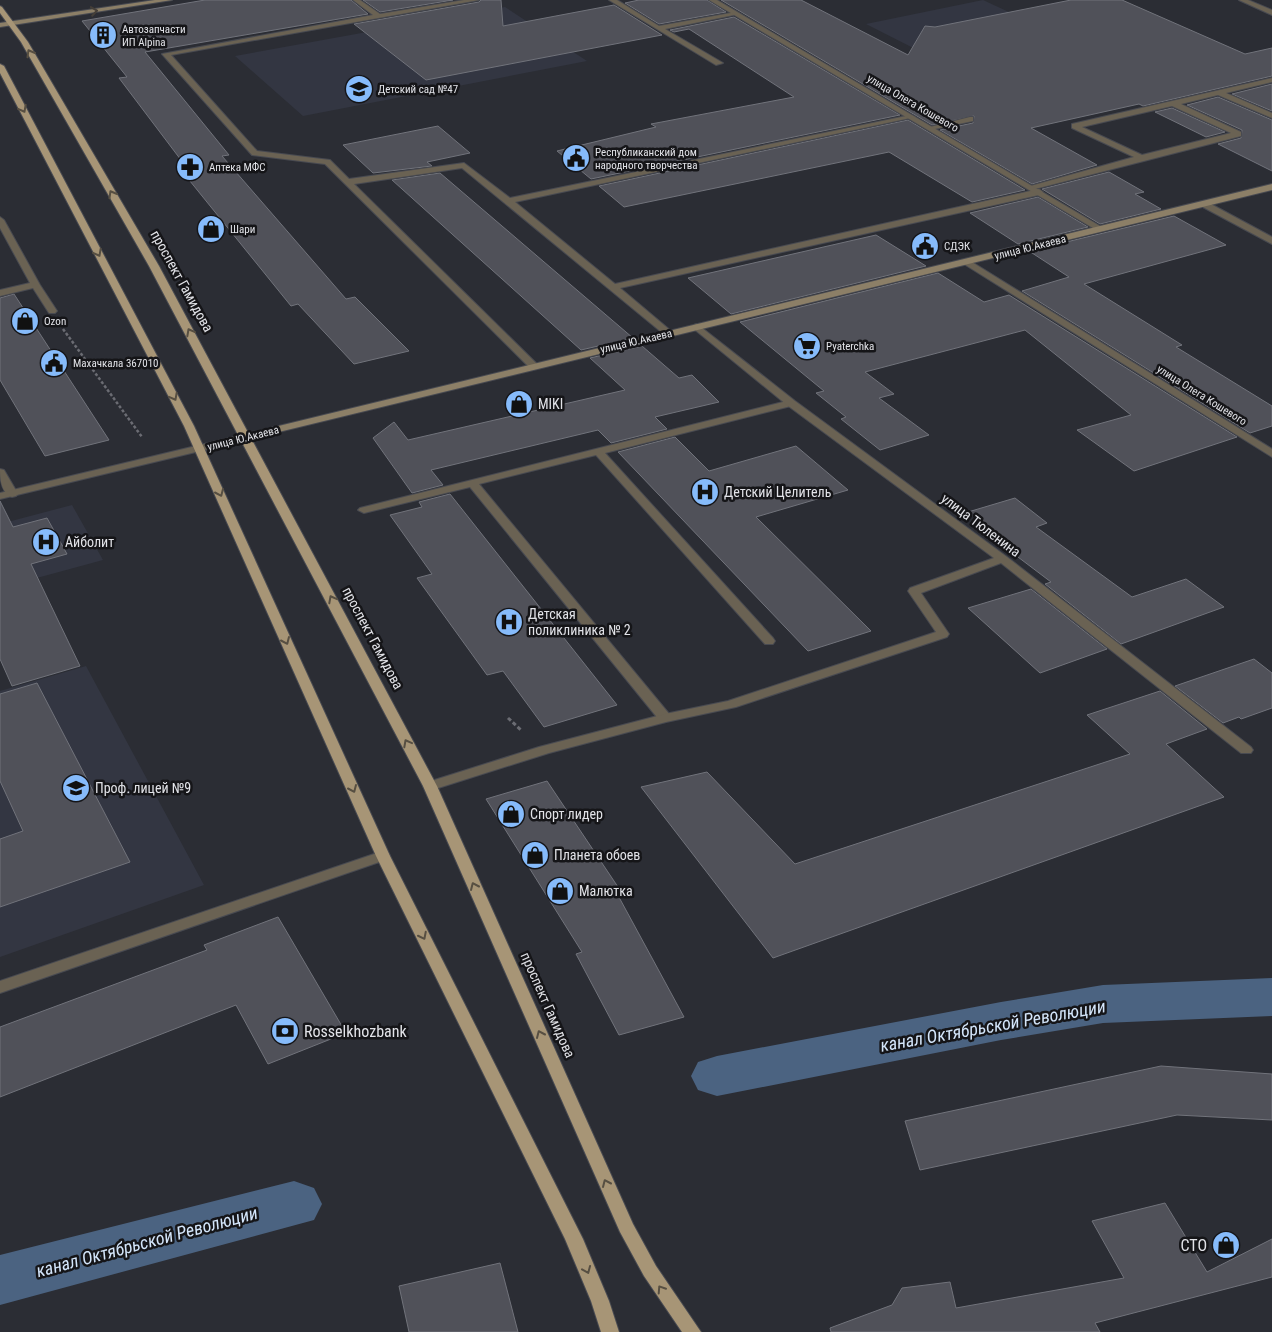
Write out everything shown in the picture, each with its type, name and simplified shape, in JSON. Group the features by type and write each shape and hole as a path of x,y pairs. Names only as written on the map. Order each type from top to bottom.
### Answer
{"main road":[{"path":"3,16 121,0"},
{"path":"0,25 169,0"},
{"name":"проспект Гамидова","path":"0,8 3,16 11,23 24,42 154,266 430,786 626,1227 650,1271 692,1332"},
{"path":"0,66 200,448 383,856 574,1239 600,1301 610,1332"},
{"name":"улица Ю.Акаева","path":"246,437 1272,187"}],"street":[{"path":"356,0 379,16"},
{"path":"476,0 166,54 255,153 327,162 534,366"},
{"path":"612,0 719,63"},
{"name":"улица Олега Кошевого","path":"712,0 1101,229"},
{"path":"1242,0 1272,12"},
{"path":"658,28 734,13"},
{"path":"1141,158 1075,126 1272,80"},
{"path":"1218,92 1272,116"},
{"path":"613,287 1035,189 1141,158 1238,134 1173,103"},
{"path":"510,201 911,117"},
{"path":"930,128 970,119"},
{"path":"349,182 464,165 668,333"},
{"path":"1204,204 1272,241"},
{"path":"0,220 35,285 52,310"},
{"name":"улица Олега Кошевого","path":"967,262 1272,454"},
{"path":"0,293 35,285"},
{"name":"улица Тюленина","path":"697,327 791,403 1003,559 1246,750"},
{"path":"364,510 791,403"},
{"name":"улица Ю.Акаева","path":"0,496 246,437"},
{"path":"599,452 769,641"},
{"path":"0,472 12,494"},
{"path":"473,484 665,718"},
{"path":"430,786 544,750 665,718 730,704 943,634 914,591 1003,559"},
{"path":"0,987 383,856"}],"path":[{"path":"62,326 157,458"}],"shaded area":[{"path":"983,0 1118,63 996,90 866,24"},
{"name":"Детский сад №47","path":"505,7 587,61 303,116 235,56"},
{"name":"Айболит","path":"72,505 103,560 0,588 0,524"},
{"name":"Проф. лицей №9","path":"86,666 204,885 0,957 0,691"}],"building":[{"path":"205,0 351,0 368,14 145,52 229,155 222,156 346,299 355,297 409,351 354,364 298,304 291,306 177,165 184,164 119,78 127,77 82,21"},
{"path":"363,0 453,0 380,12"},
{"path":"481,0 501,0 503,26 614,5 662,35 426,80 354,24 479,2"},
{"path":"639,0 707,0 726,12 659,24 625,3"},
{"path":"721,0 801,0 908,55 925,26 935,27 1071,0 1122,0 1245,54 1272,48 1272,76 1143,106 1139,104 1031,128 1097,165 1032,184 940,130 973,123 974,116 932,125"},
{"path":"734,17 900,115 591,179 557,151 656,127 651,124 794,97 689,29 674,32 670,30"},
{"path":"1272,84 1272,111 1232,94"},
{"path":"1218,97 1272,120 1272,171 1218,144 1241,138 1242,130 1187,105"},
{"path":"1172,108 1225,132 1206,137 1155,112"},
{"path":"908,120 1025,190 972,202 889,152 624,207 599,186"},
{"path":"438,126 470,153 427,162 432,166 373,173 343,145"},
{"path":"1109,172 1144,192 1135,194 1161,209 1100,224 1042,189"},
{"path":"440,173 633,338 581,350 392,180"},
{"path":"1038,197 1088,227 1018,244 970,213"},
{"path":"1174,216 1226,245 1084,284 1182,345 1176,347 1272,406 1272,426 1250,433 1022,291 1069,277 1029,251"},
{"path":"876,235 926,266 731,314 688,278"},
{"path":"938,273 984,302 1009,295 1237,437 1134,471 1077,430 1131,415 1025,330 865,372 894,394 879,398 929,435 880,450 841,419 846,417 816,393 824,391 740,322"},
{"path":"14,294 109,440 45,456 0,380 0,298"},
{"path":"642,346 679,378 692,375 719,402 655,417 667,429 611,443 598,430 431,470 443,485 412,493 373,438 394,422 408,440 625,390 590,358"},
{"path":"675,437 709,471 796,446 848,490 756,517 871,631 808,651 618,452"},
{"name":"Детская поликлиника № 2","path":"450,494 617,705 544,727 503,671 487,675 417,578 432,574 390,515 422,507 419,502"},
{"path":"1015,498 1047,523 1036,527 1132,597 1186,579 1224,607 1121,644 1045,584 1051,582 1010,551 1013,550 968,512"},
{"path":"0,501 13,527 47,518 67,554 31,564 80,666 12,686 0,659"},
{"path":"1031,589 1107,649 1040,673 968,608"},
{"path":"1254,659 1272,673 1272,708 1241,719 1239,717 1223,723 1175,686"},
{"path":"37,683 130,862 0,907 0,839 23,831 0,781 0,694"},
{"path":"1160,691 1207,729 1166,744 1224,797 773,958 641,787 707,772 795,864 1130,754 1087,715"},
{"path":"547,781 618,887 614,888 684,1017 619,1035 576,954 582,952 486,799"},
{"path":"278,917 346,1033 268,1064 236,1005 0,1097 0,1027 207,950 204,945"},
{"path":"1161,1066 1272,1074 1272,1120 1177,1115 920,1170 905,1121"},
{"path":"1165,1203 1207,1272 1272,1239 1272,1277 1095,1323 1100,1332 831,1332 830,1328 892,1305 902,1288 950,1282 956,1308 1124,1278 1092,1221"},
{"path":"500,1263 518,1332 409,1332 399,1286"}],"waterway":[{"name":"канал Октябрьской Революции","path":"717,1076 1001,1021 1103,1004 1272,997"},
{"name":"канал Октябрьской Революции","path":"0,1280 294,1204"}],"place":[{"name":"Автозапчасти ИП Alpina","path":"103,35"},
{"name":"Детский сад №47","path":"359,89"},
{"name":"Республиканский дом народного творчества","path":"576,158"},
{"name":"Аптека МФС","path":"190,167"},
{"name":"Шари","path":"211,229"},
{"name":"СДЭК","path":"925,246"},
{"name":"Ozon","path":"25,321"},
{"name":"Pyaterchka","path":"807,346"},
{"name":"Махачкала 367010","path":"54,363"},
{"name":"MIKI","path":"519,404"},
{"name":"Детский Целитель","path":"705,492"},
{"name":"Айболит","path":"46,542"},
{"name":"Детская поликлиника № 2","path":"509,622"},
{"name":"Проф. лицей №9","path":"76,788"},
{"name":"Спорт лидер","path":"511,814"},
{"name":"Планета обоев","path":"535,855"},
{"name":"Малютка","path":"560,891"},
{"name":"Rosselkhozbank","path":"285,1031"},
{"name":"СТО","path":"1226,1245"}]}
